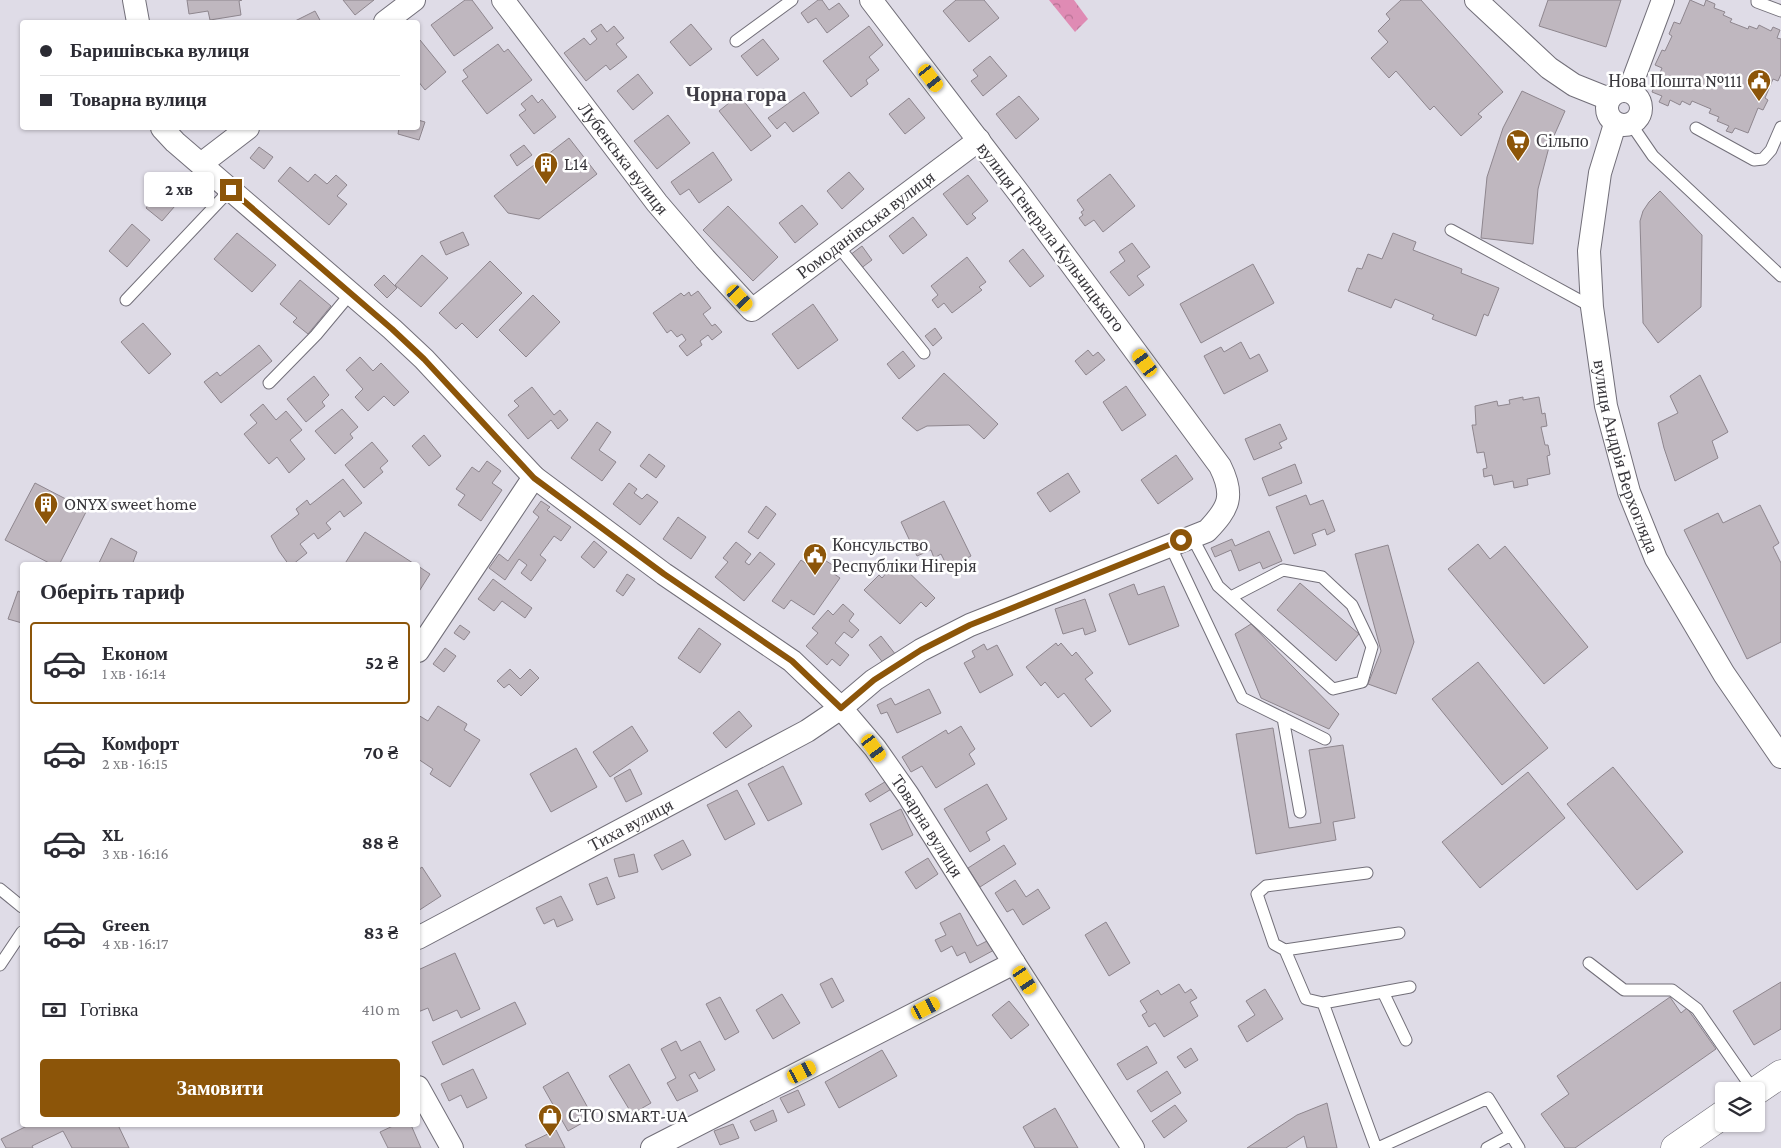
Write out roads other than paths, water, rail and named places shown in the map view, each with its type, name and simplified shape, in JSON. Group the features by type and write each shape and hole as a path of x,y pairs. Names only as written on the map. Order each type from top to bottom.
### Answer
{"street":[{"path":"134,0 138,20"},
{"path":"388,20 414,0"},
{"name":"Лубенська вулиця","path":"503,0 657,202 705,259 752,310"},
{"name":"вулиця Генерала Кульчицького","path":"871,0 979,140 1220,466 1227,481 1228,500 1223,514 1199,534"},
{"path":"1476,0 1549,68 1574,85 1619,95 1638,98 1641,104 1640,116 1623,124 1608,115 1607,104 1619,95 1663,0"},
{"name":"вулиця Андрія Верхогляда","path":"1623,124 1600,173 1589,251 1592,307 1606,406 1629,492 1656,559 1724,674 1779,748"},
{"name":"Товарна вулиця","path":"164,130 175,142 351,293 424,359 534,478 664,574 792,661 841,708 874,748 908,795 1133,1148"},
{"path":"201,164 245,130"},
{"name":"Ромоданівська вулиця","path":"752,310 979,140"},
{"path":"420,648 534,478"},
{"name":"Тиха вулиця","path":"420,937 807,731 841,708 874,680 921,650 962,629 1199,534"},
{"path":"659,1147 1014,964"},
{"path":"1765,1084 1781,1074"},
{"path":"420,1091 452,1148"},
{"path":"1676,1148 1715,1120"}],"lane":[{"path":"736,41 792,0"},
{"path":"1757,0 1757,2 1781,11"},
{"path":"1623,124 1653,156 1781,276"},
{"path":"1696,128 1754,160 1763,159 1771,150 1781,127"},
{"path":"126,300 231,190"},
{"path":"1451,230 1592,307"},
{"path":"838,246 924,353"},
{"path":"269,383 316,335 351,293"},
{"path":"1199,534 1218,586 1333,689 1362,682 1372,647 1352,605 1322,577 1283,570 1231,597"},
{"path":"1170,545 1242,698 1325,739"},
{"path":"1283,718 1300,812"},
{"path":"1367,874 1266,886 1257,894 1274,944 1285,950 1399,933"},
{"path":"0,889 20,905"},
{"path":"0,965 20,935"},
{"path":"1285,950 1306,999 1323,1003 1410,987"},
{"path":"1589,963 1624,990 1672,990 1697,1009 1749,1082"},
{"path":"1382,992 1406,1040"},
{"path":"1323,1003 1377,1148 1488,1098 1518,1148"},
{"path":"1487,1148 1510,1135"}],"place":[{"name":"Нова Пошта №111","path":"1759,102"},
{"name":"Сільпо","path":"1518,162"},
{"name":"L14","path":"546,185"},
{"name":"ONYX sweet home","path":"46,525"},
{"name":"Консульство Республіки Нігерія","path":"815,576"},
{"name":"СТО SMART-UA","path":"550,1137"}],"district":[{"name":"Чорна гора","path":"736,94"}]}
